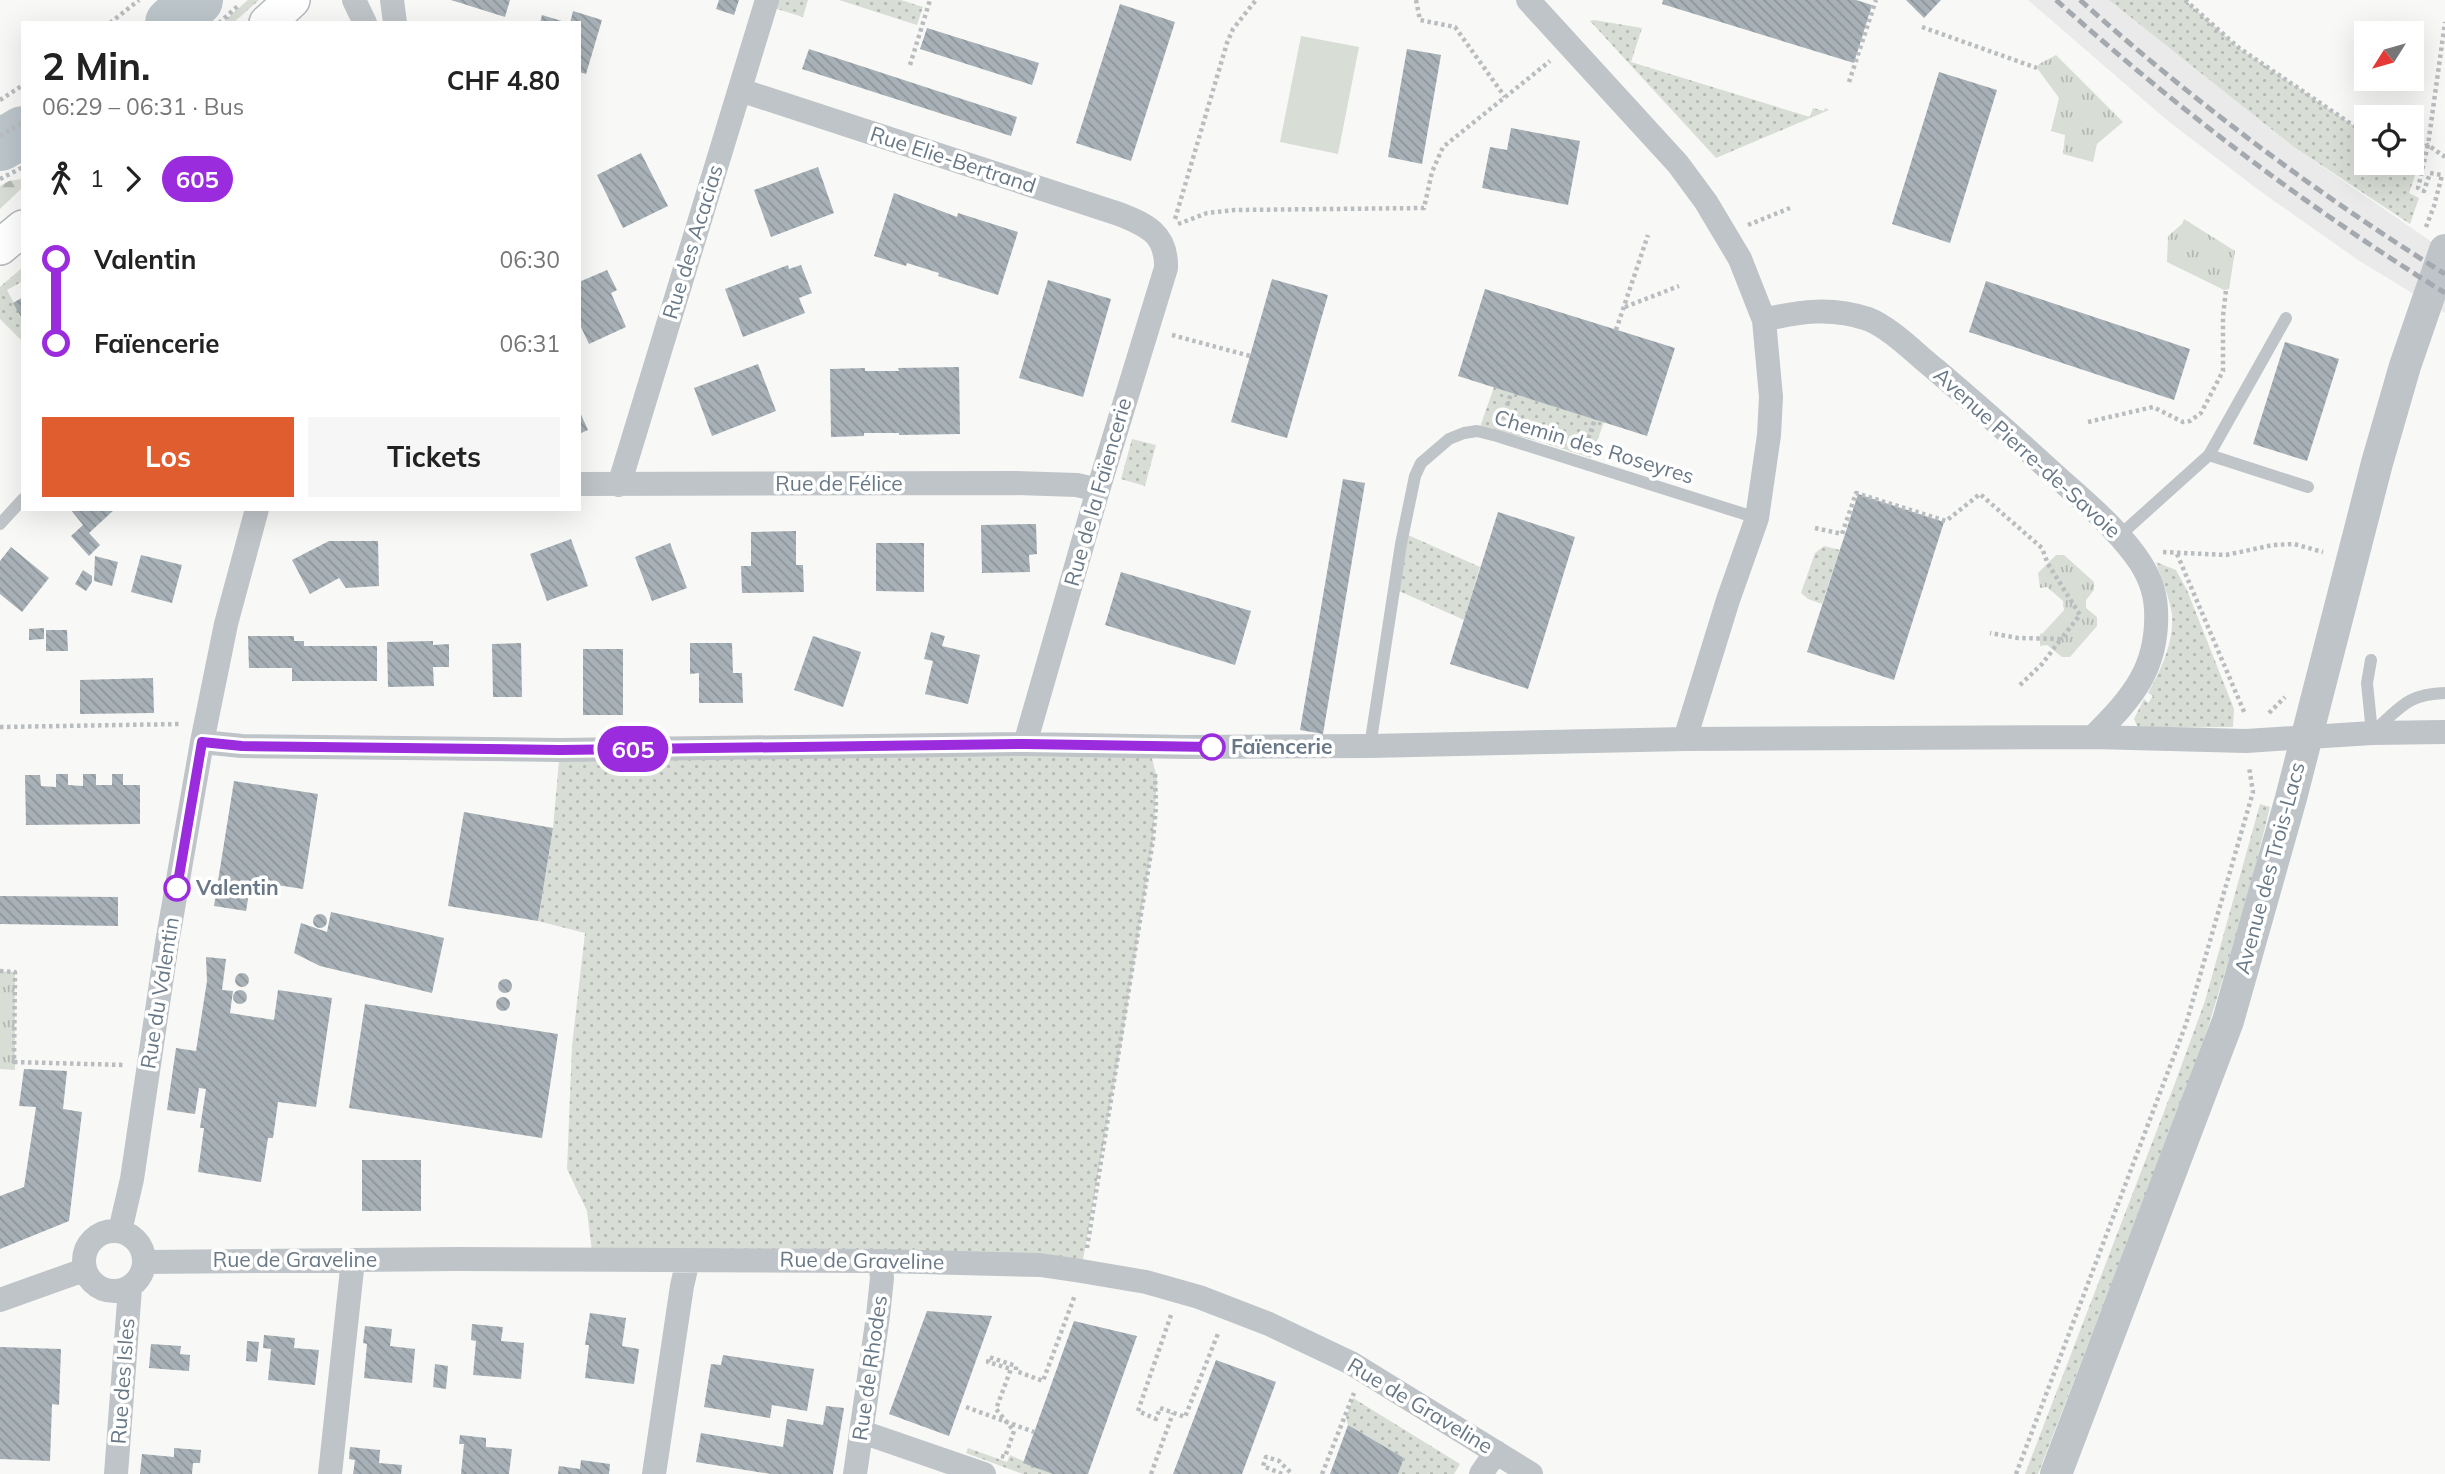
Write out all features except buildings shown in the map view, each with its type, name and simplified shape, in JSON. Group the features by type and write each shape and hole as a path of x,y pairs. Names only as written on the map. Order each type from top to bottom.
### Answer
{"main road":[{"path":"269,21 292,0"},
{"path":"0,247 21,230"}],"street":[{"path":"354,0 364,21"},
{"path":"392,0 395,21"},
{"name":"Rue des Acacias","path":"619,485 767,0"},
{"path":"1528,0 1678,164 1706,202 1740,259 1764,320 1771,397 1769,435 1757,519 1728,600 1685,739"},
{"name":"Rue Elie-Bertrand","path":"740,90 1119,214 1144,226 1161,240"},
{"name":"Rue de la Faïencerie","path":"1025,744 1098,490 1166,268 1166,253 1161,240"},
{"name":"Avenue des Trois-Lacs","path":"2056,1474 2228,1021 2377,463 2445,250"},
{"name":"Avenue Pierre-de-Savoie","path":"1764,320 1815,310 1844,312 1872,320 1986,412 2109,524 2127,545 2151,584 2156,608 2155,642 2148,668 2137,688 2093,737"},
{"name":"Rue de Félice","path":"581,484 1014,483 1077,485 1098,490"},
{"name":"Rue du Valentin","path":"120,1231 132,1179 167,943 202,742 226,624 256,511"},
{"path":"202,742 242,746 552,750 1025,744 1370,746 1685,739 2093,737 2246,730 2306,737 2445,732"},
{"path":"120,1231 138,1242 145,1262 138,1281 121,1291 103,1290 95,1285 85,1270 83,1260 92,1240 100,1234 120,1231"},
{"path":"330,1474 353,1260"},
{"path":"654,1474 688,1260"},
{"name":"Rue de Graveline","path":"145,1262 880,1261 1040,1265 1121,1277 1199,1297 1321,1347 1531,1474"},
{"name":"Rue de Rhodes","path":"855,1474 878,1316 882,1278 880,1261"},
{"path":"0,1300 85,1270"},
{"name":"Rue des Isles","path":"116,1474 130,1288"},
{"path":"862,1432 989,1464"},
{"path":"1481,1474 1496,1452"}],"lane":[{"path":"2127,545 2209,455 2286,318"},
{"name":"Chemin des Roseyres","path":"1370,746 1401,544 1415,476 1421,463 1449,439 1477,431 1497,436 1757,519"},
{"path":"2209,455 2308,487"},
{"path":"0,524 21,501"},
{"path":"2371,660 2367,683 2372,733"},
{"path":"2372,733 2411,699 2424,694 2445,693"}],"path":[{"path":"113,21 139,0"},
{"path":"221,21 245,0"},
{"path":"910,65 930,0"},
{"path":"1256,0 1233,29 1227,43 1174,225 1207,213 1235,210 1424,208 1432,172 1443,147 1550,61"},
{"path":"1416,0 1420,20 1455,27 1505,97"},
{"path":"1849,82 1876,0"},
{"path":"2185,0 2239,48 2354,126"},
{"path":"2442,176 2430,173 2424,191 2417,188 2428,145 2445,22"},
{"path":"1922,27 2037,68"},
{"path":"0,100 21,86"},
{"path":"0,136 21,123"},
{"path":"2424,146 2428,145"},
{"path":"2428,145 2445,157"},
{"path":"0,179 21,168"},
{"path":"1747,226 1790,208"},
{"path":"1616,330 1648,235"},
{"path":"1625,307 1679,286"},
{"path":"2088,422 2153,407 2183,422 2190,421 2201,413 2223,371 2226,290"},
{"path":"1147,329 1250,356"},
{"path":"1815,528 1842,534 1856,493 1946,521 1980,494 2042,548 2048,564 2080,615 2042,664 2020,685"},
{"path":"2127,545 2177,554 2226,555 2273,545 2294,544 2318,550"},
{"path":"2016,1474 2186,1024 2253,792 2246,730 2177,554"},
{"path":"1990,634 2061,639"},
{"path":"2246,730 2277,708 2289,693"},
{"path":"0,727 182,724"},
{"path":"1085,1254 1153,840 1157,778 1155,769"},
{"path":"0,971 15,972 14,1062 128,1065"},
{"path":"989,1464 1005,1457 1014,1431 996,1409 1010,1369 988,1362 989,1357 1016,1366 1016,1371 1043,1381 1077,1287"},
{"path":"1174,1308 1138,1411 1156,1419 1160,1408 1185,1418 1222,1323"},
{"path":"1322,1474 1357,1386"},
{"path":"965,1406 1034,1432"},
{"path":"1151,1474 1173,1413"},
{"path":"1282,1474 1262,1466 1266,1457 1279,1461 1292,1474"}],"shaded area":[{"path":"2028,0 2109,0 2294,147 2445,251 2445,313 2358,260 2260,191 2168,121"}],"green space":[{"path":"248,0 259,0 235,21 224,21"},
{"path":"776,0 808,0 803,17 774,8"},
{"path":"839,0 901,0 923,7 917,25"},
{"path":"2109,0 2185,0 2239,48 2354,126 2354,175 2415,175 2409,193 2419,198 2410,224 2294,147"},
{"path":"1590,21 1642,28 1631,62 1810,117 1813,108 1829,110 1716,158"},
{"path":"1301,36 1359,47 1338,154 1280,142"},
{"path":"2056,55 2123,122 2097,144 2093,162 2063,154 2065,135 2051,131 2059,98 2037,68 2039,64"},
{"path":"21,179 21,189 0,209 0,186"},
{"path":"2184,219 2235,251 2229,289 2224,290 2167,262 2168,236"},
{"path":"21,269 21,282 7,290 21,316 21,340 0,319 0,287"},
{"path":"1494,387 1604,422 1591,458 1480,427"},
{"path":"1132,439 1156,445 1145,486 1121,479"},
{"path":"1408,535 1480,567 1464,620 1399,591"},
{"path":"1824,546 1840,550 1822,604 1801,593 1815,553"},
{"path":"2056,555 2064,555 2094,582 2094,590 2086,600 2086,608 2097,617 2097,626 2070,657 2062,657 2047,645 2040,646 2040,634 2064,610 2063,601 2047,587 2040,588 2038,573"},
{"path":"2156,562 2176,570 2187,590 2234,709 2233,727 2138,728 2134,719 2144,699 2148,703 2153,696 2148,693 2166,656 2171,635 2172,615"},
{"path":"560,750 1150,751 1157,778 1153,840 1122,1039 1081,1271 593,1260 587,1211 567,1169 572,1046 585,933 538,921 553,828"},
{"path":"2260,804 2270,807 2249,892 2201,1051 2038,1474 2025,1474 2205,1001"},
{"path":"0,971 15,972 15,1070 0,1069"},
{"path":"1353,1398 1460,1464 1454,1474 1398,1474 1404,1458 1348,1425 1346,1417"},
{"path":"968,1448 1007,1462 1010,1455 1053,1474 1023,1474 966,1453"}],"waterway":[{"path":"173,21 197,0"},
{"path":"0,145 21,133"}],"railway":[{"path":"2056,0 2148,80 2244,155 2343,226 2445,293"},
{"path":"2080,0 2123,38 2257,145 2445,274"}],"bus line":[{"name":"605","path":"177,888 202,742 242,746 560,750 1025,744 1212,747"}],"place":[{"name":"Faïencerie","path":"1212,747"},
{"name":"Valentin","path":"177,888"}]}
